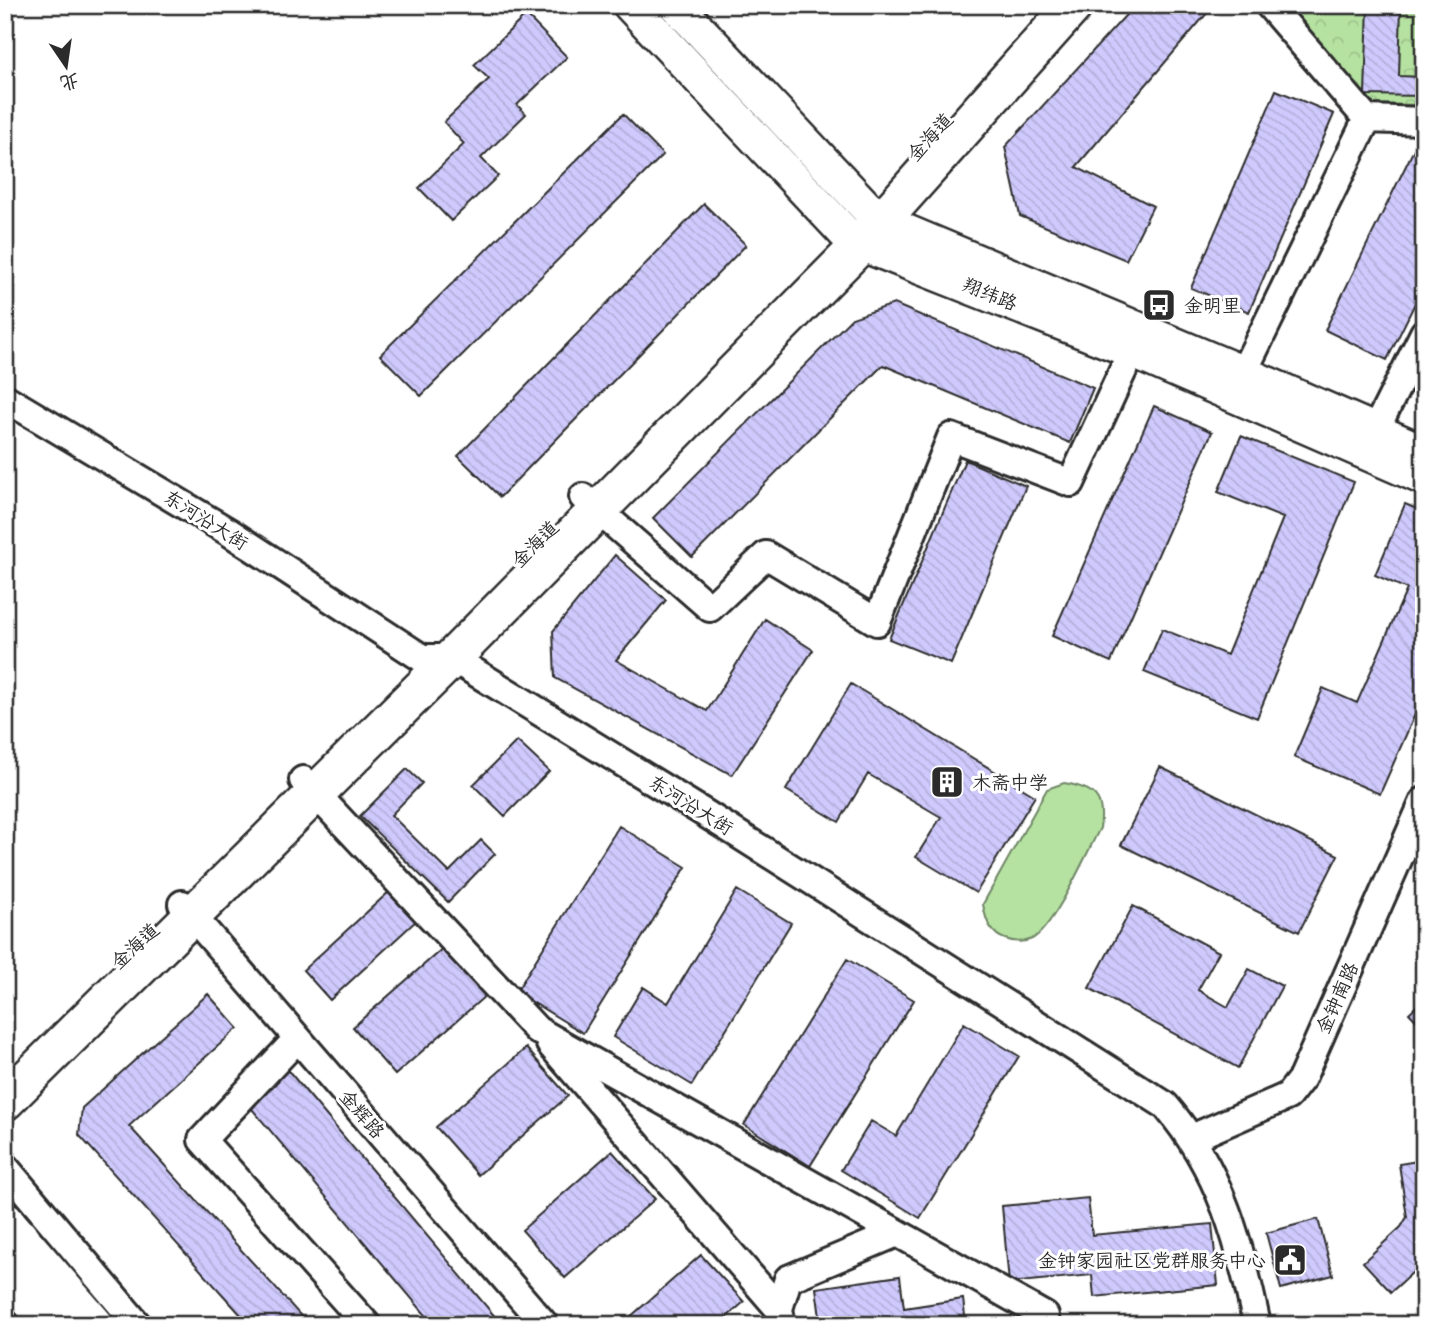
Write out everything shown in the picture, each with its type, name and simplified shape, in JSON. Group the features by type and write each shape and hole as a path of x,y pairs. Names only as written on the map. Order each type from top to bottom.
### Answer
{"main road":[{"name":"金海道","path":"5,1068 187,909 863,226 1049,5"},
{"path":"863,226 1074,5"},
{"path":"5,1101 187,909"},
{"path":"5,1222 94,1325"},
{"path":"5,1269 52,1325"}],"street":[{"name":"翔纬路","path":"630,5 863,226 1132,351 1424,478"},
{"name":"翔纬路","path":"676,5 863,226 900,229 1424,452"},
{"path":"1269,5 1367,119 1424,121"},
{"path":"1243,373 1367,119"},
{"path":"1375,431 1424,333"},
{"path":"589,503 710,608 766,555 877,622 951,437 1071,483 1132,351"},
{"name":"东河沿大街","path":"5,398 437,658 706,814 1165,1105 1192,1138 1218,1188 1244,1270 1257,1325"},
{"path":"309,786 537,1030 780,1317"},
{"name":"金钟南路","path":"1192,1138 1288,1096 1303,1078 1424,802"},
{"name":"金辉路","path":"187,909 545,1325"},
{"path":"537,1030 1045,1316 1046,1325"},
{"path":"297,1039 202,1140 367,1325"},
{"path":"5,1167 138,1325"},
{"path":"780,1317 788,1279 897,1233"}],"green space":[{"path":"1285,5 1424,5 1424,105 1369,104"},
{"path":"1064,783 1083,788 1095,795 1101,808 1100,828 1060,905 1041,932 1026,941 1005,939 992,929 983,904 1047,789"}],"building":[{"path":"1135,5 1214,5 1076,167 1153,206 1126,260 1020,216 1005,147"},
{"path":"1368,5 1401,5 1399,76 1424,77 1424,96 1365,95"},
{"path":"526,15 567,57 517,105 526,114 481,158 498,176 451,221 419,188 464,144 444,122 489,79 474,65"},
{"path":"1276,90 1334,114 1249,312 1191,288"},
{"path":"623,114 663,155 421,396 380,355"},
{"path":"1421,135 1424,135 1424,285 1387,360 1325,330"},
{"path":"704,204 746,245 500,497 458,456"},
{"path":"894,304 1093,388 1070,443 883,365 692,557 653,518 852,318"},
{"path":"1424,363 1424,393 1413,388"},
{"path":"1154,406 1212,432 1111,662 1052,636"},
{"path":"1241,436 1354,482 1257,718 1144,672 1162,629 1227,655 1283,518 1218,492"},
{"path":"965,460 1026,486 951,664 889,639"},
{"path":"1405,504 1424,512 1424,694 1380,794 1294,757 1323,688 1357,703 1407,589 1375,575"},
{"path":"615,555 666,600 616,660 707,711 765,619 813,650 732,775 555,678 553,631"},
{"name":"木斋中学","path":"851,684 1035,796 976,893 916,857 941,817 868,774 839,822 786,790"},
{"path":"517,741 549,771 505,816 473,785"},
{"path":"1160,767 1338,855 1299,932 1121,845"},
{"path":"407,769 422,783 391,815 449,872 481,840 495,854 448,902 360,816"},
{"path":"619,826 686,867 583,1033 516,992"},
{"path":"737,890 791,923 692,1085 613,1037 643,987 668,1003"},
{"path":"390,891 417,920 330,1000 303,970"},
{"path":"1133,906 1219,952 1198,990 1228,1007 1249,969 1282,986 1238,1068 1089,988"},
{"path":"443,948 485,996 395,1075 353,1027"},
{"path":"847,959 914,1000 810,1166 744,1125"},
{"path":"208,994 238,1028 129,1126 309,1325 250,1325 79,1135 82,1108"},
{"path":"1424,999 1424,1029 1409,1013"},
{"path":"964,1023 1019,1056 920,1218 841,1170 871,1121 896,1136"},
{"path":"526,1048 568,1096 478,1175 436,1127"},
{"path":"287,1069 502,1325 434,1325 247,1103"},
{"path":"612,1151 655,1199 565,1278 522,1230"},
{"path":"1424,1160 1424,1262 1391,1292 1363,1262 1401,1227 1407,1217 1399,1164"},
{"path":"1088,1198 1092,1235 1212,1224 1218,1285 1094,1297 1092,1275 1009,1283 1002,1206"},
{"path":"1318,1219 1333,1275 1281,1289 1266,1233"},
{"path":"701,1255 744,1302 718,1325 621,1325"},
{"path":"900,1276 904,1308 963,1299 966,1325 821,1325 816,1288"}],"place":[{"name":"金明里","path":"1159,305"},
{"name":"木斋中学","path":"947,782"},
{"name":"金钟家园社区党群服务中心","path":"1290,1260"}]}
